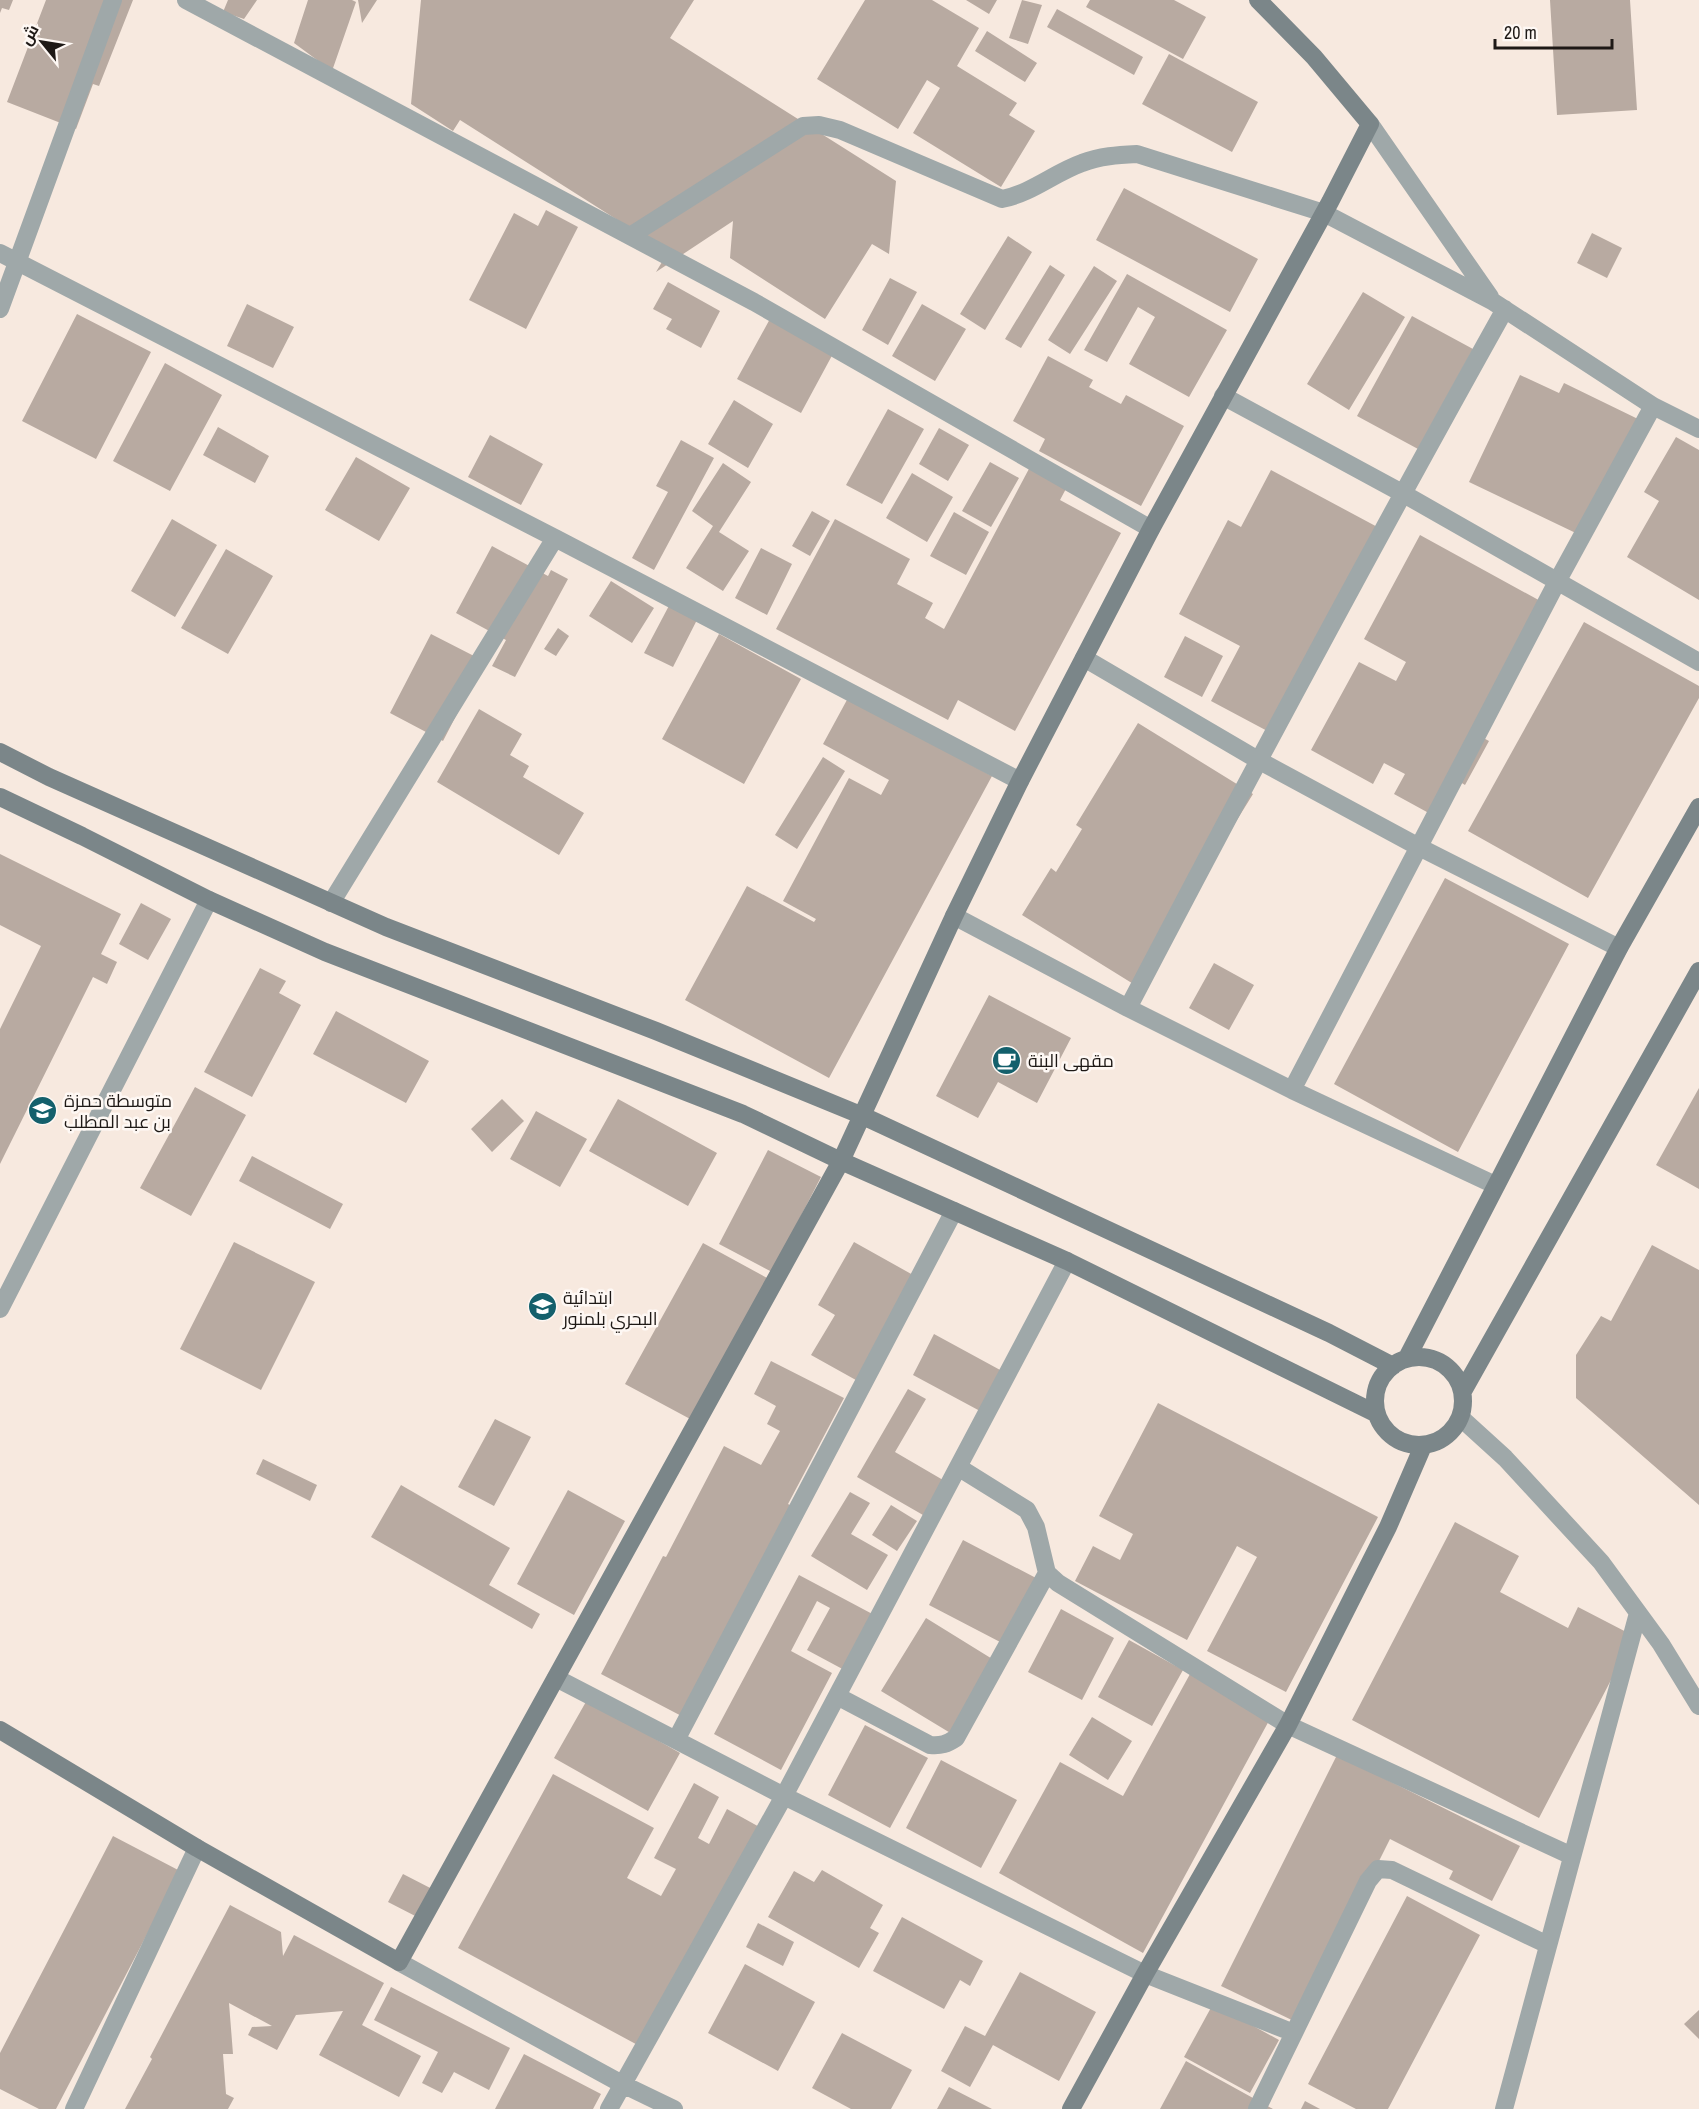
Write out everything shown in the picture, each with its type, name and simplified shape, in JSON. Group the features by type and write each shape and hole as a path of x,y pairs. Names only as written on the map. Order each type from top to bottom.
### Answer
{"main road":[{"path":"0,1730 197,1848 399,1962 841,1161 954,916 1020,782 1151,529 1324,213 1370,124 1314,57 1258,0"},
{"path":"0,752 60,782 386,927 656,1031 863,1116 1308,1323 1400,1362 1425,1357 1442,1363 1455,1375 1463,1391 1464,1405 1455,1429 1435,1443 1423,1446 1408,1444 1394,1438 1383,1428 1375,1401 1377,1388 1383,1375 1400,1362 1619,948 1699,807"},
{"path":"0,797 208,900 326,952 743,1114 841,1161 1067,1261 1377,1414"},
{"path":"1463,1391 1699,971"},
{"path":"1071,2109 1145,1974 1288,1725 1388,1527 1423,1446"}],"street":[{"path":"0,309 113,0"},
{"path":"186,0 754,302 1151,529"},
{"path":"1370,124 1499,305"},
{"path":"630,237 803,126 819,125 840,130 1002,199 1018,196 1081,163 1107,156 1137,154 1324,213 1499,305 1653,406 1699,429"},
{"path":"0,253 555,538 1020,782"},
{"path":"1128,1008 1402,493 1499,305"},
{"path":"1223,396 1558,580 1699,662"},
{"path":"1292,1090 1558,580 1653,406"},
{"path":"331,903 555,538"},
{"path":"1084,658 1258,760 1419,847 1619,948"},
{"path":"0,1309 208,900"},
{"path":"954,916 1128,1008 1292,1090 1495,1185"},
{"path":"676,1740 954,1211"},
{"path":"609,2109 784,1796 1067,1261"},
{"path":"1461,1418 1505,1458 1601,1562 1661,1644 1699,1706"},
{"path":"958,1467 1027,1510 1036,1527 1047,1573 1058,1583 1288,1725 1572,1856"},
{"path":"837,1696 930,1745 947,1744 956,1738 1047,1573"},
{"path":"1504,2109 1638,1613"},
{"path":"556,1678 784,1796 1145,1974 1294,2032"},
{"path":"74,2109 197,1848"},
{"path":"1257,2109 1368,1881 1378,1869 1392,1870 1548,1945"},
{"path":"399,1962 622,2084 674,2109"}],"building":[{"path":"0,0 13,0 9,10 2,8 0,13"},
{"path":"46,0 133,0 99,86 93,84 76,129 7,102"},
{"path":"228,0 257,0 244,19 223,12"},
{"path":"308,0 352,0 356,2 332,71 294,43"},
{"path":"358,0 377,0 362,23"},
{"path":"421,0 694,0 670,38 896,181 889,254 872,244 825,319 730,258 733,221 656,272 668,252 460,120 453,131 411,104"},
{"path":"865,0 932,0 979,28 957,66 1017,103 1009,115 1035,131 1001,187 913,133 940,88 927,80 898,129 817,79"},
{"path":"966,0 997,0 989,14"},
{"path":"1022,0 1042,5 1028,44 1009,38"},
{"path":"1090,0 1174,0 1206,17 1183,59 1086,7"},
{"path":"1550,0 1630,0 1637,110 1557,115"},
{"path":"1057,9 1143,57 1134,75 1047,27"},
{"path":"987,31 1037,63 1025,82 975,51"},
{"path":"1169,54 1258,102 1232,152 1142,104"},
{"path":"1124,188 1258,259 1230,312 1096,240"},
{"path":"546,210 578,227 526,329 469,300 514,213 538,226"},
{"path":"1592,233 1622,248 1607,278 1577,263"},
{"path":"1008,236 1032,252 985,330 960,314"},
{"path":"1050,265 1065,275 1021,348 1005,339"},
{"path":"1094,266 1117,281 1070,354 1048,340"},
{"path":"1127,274 1227,330 1189,397 1129,364 1155,317 1138,307 1107,362 1084,350"},
{"path":"890,278 917,292 888,345 862,330"},
{"path":"668,282 720,311 701,348 666,329 672,319 653,309"},
{"path":"1363,292 1405,317 1349,410 1307,384"},
{"path":"247,304 294,327 273,368 227,346"},
{"path":"922,304 966,329 935,381 892,356"},
{"path":"77,314 151,352 96,459 22,421"},
{"path":"1412,316 1473,349 1418,449 1357,416"},
{"path":"771,317 835,350 801,413 737,379"},
{"path":"1048,356 1093,380 1089,387 1121,404 1126,395 1184,426 1141,506 1039,451 1045,439 1013,421"},
{"path":"165,363 222,395 170,491 113,461"},
{"path":"1520,375 1559,393 1564,383 1638,419 1582,536 1469,482"},
{"path":"734,400 773,424 748,468 708,444"},
{"path":"888,409 924,429 882,504 846,485"},
{"path":"218,427 269,456 255,483 203,455"},
{"path":"939,428 969,445 948,481 919,464"},
{"path":"490,435 543,464 521,505 468,477"},
{"path":"1676,437 1699,450 1699,600 1627,557 1659,501 1644,492"},
{"path":"681,440 714,458 654,570 632,558 668,492 656,486"},
{"path":"356,457 410,488 379,541 325,510"},
{"path":"990,462 1019,478 991,527 962,511"},
{"path":"723,463 751,482 719,532 749,551 723,591 686,568 713,526 692,511"},
{"path":"1031,465 1068,485 1060,500 1121,533 1015,731 958,700 948,720 776,629 835,519 910,559 897,584 933,603 925,618 944,629"},
{"path":"1271,470 1383,530 1275,735 1211,701 1240,646 1179,614 1228,520 1241,527"},
{"path":"912,473 953,497 927,542 886,518"},
{"path":"812,511 830,521 810,556 792,546"},
{"path":"954,512 989,532 966,575 930,556"},
{"path":"172,519 217,545 175,617 131,591"},
{"path":"1420,535 1544,603 1476,734 1489,741 1465,785 1457,780 1436,817 1394,794 1405,774 1384,763 1373,784 1311,750 1359,662 1396,681 1406,662 1364,639"},
{"path":"492,546 548,576 551,570 568,579 515,677 492,666 506,640 456,613"},
{"path":"761,548 792,564 767,615 735,598"},
{"path":"226,549 273,576 228,654 181,628"},
{"path":"611,581 654,608 632,643 589,616"},
{"path":"672,600 700,614 673,667 644,653"},
{"path":"1584,622 1699,686 1699,698 1588,898 1468,831"},
{"path":"558,628 569,636 556,656 544,649"},
{"path":"431,634 474,656 458,712 443,741 390,713"},
{"path":"719,634 801,679 744,784 662,739"},
{"path":"1185,636 1223,656 1202,697 1164,677"},
{"path":"848,698 992,776 829,1078 685,1000 747,886 814,922 816,919 783,901 849,778 881,795 889,780 823,744"},
{"path":"479,709 522,734 510,755 529,766 523,777 584,813 559,855 437,782"},
{"path":"1138,723 1253,794 1135,985 1022,915 1051,868 1056,872 1082,829 1076,825"},
{"path":"823,757 845,771 797,849 775,835"},
{"path":"0,854 121,914 101,954 117,962 107,984 93,977 0,1164 0,1029 41,946 0,925"},
{"path":"1445,878 1569,944 1458,1152 1334,1084"},
{"path":"141,903 171,919 148,960 119,944"},
{"path":"1214,963 1254,985 1229,1030 1189,1008"},
{"path":"260,968 286,981 279,993 301,1005 252,1097 204,1072"},
{"name":"مقهى البنة","path":"989,995 1071,1038 1037,1103 998,1082 978,1118 936,1096"},
{"path":"336,1011 429,1061 406,1103 313,1054"},
{"path":"195,1087 246,1115 191,1216 140,1188"},
{"path":"1699,1088 1699,1189 1656,1165"},
{"path":"502,1099 524,1121 492,1152 471,1129"},
{"path":"618,1099 717,1153 688,1206 589,1151"},
{"path":"536,1111 587,1139 560,1187 510,1159"},
{"path":"768,1150 821,1177 772,1272 719,1244"},
{"path":"252,1156 343,1204 330,1229 239,1181"},
{"path":"234,1242 315,1282 261,1390 180,1349"},
{"path":"854,1242 922,1280 863,1384 811,1355 835,1315 818,1305"},
{"path":"703,1243 769,1279 692,1420 625,1384"},
{"path":"1652,1245 1699,1270 1699,1505 1576,1398 1576,1355 1601,1316 1611,1321"},
{"path":"934,1334 1002,1371 980,1411 913,1375"},
{"path":"771,1361 844,1398 788,1504 803,1512 693,1722 601,1674 724,1446 761,1465 780,1431 767,1424 776,1406 754,1394"},
{"path":"908,1389 926,1399 895,1452 943,1480 923,1515 857,1477"},
{"path":"1158,1403 1378,1517 1286,1692 1207,1651 1257,1557 1237,1546 1187,1640 1075,1581 1093,1546 1120,1560 1133,1534 1099,1516"},
{"path":"495,1419 531,1437 494,1506 458,1487"},
{"path":"263,1459 317,1485 310,1501 256,1474"},
{"path":"401,1485 510,1548 489,1585 540,1614 532,1629 371,1537"},
{"path":"568,1490 625,1521 574,1615 517,1584"},
{"path":"850,1492 870,1503 851,1534 888,1555 867,1590 811,1556"},
{"path":"891,1505 917,1521 897,1551 872,1535"},
{"path":"1455,1522 1519,1556 1500,1592 1568,1628 1578,1607 1634,1636 1539,1818 1352,1720"},
{"path":"963,1540 1036,1578 1002,1643 929,1605"},
{"path":"799,1575 878,1617 848,1672 807,1650 830,1608 817,1601 791,1651 832,1673 781,1770 714,1734"},
{"path":"1061,1609 1114,1638 1082,1700 1028,1672"},
{"path":"926,1618 1002,1665 957,1737 881,1691"},
{"path":"1129,1640 1183,1670 1152,1726 1098,1697"},
{"path":"1190,1674 1271,1717 1143,1953 999,1873 1060,1762 1123,1796"},
{"path":"587,1700 680,1753 648,1811 554,1758"},
{"path":"1092,1717 1132,1741 1108,1780 1069,1755"},
{"path":"865,1725 928,1758 890,1828 828,1795"},
{"path":"1337,1755 1520,1846 1492,1901 1449,1879 1453,1871 1390,1839 1298,2023 1221,1986"},
{"path":"941,1760 1017,1800 981,1868 906,1828"},
{"path":"553,1774 654,1828 627,1878 661,1896 676,1869 654,1858 694,1783 719,1797 698,1838 709,1844 727,1809 763,1829 645,2049 458,1948"},
{"path":"113,1836 180,1871 56,2109 39,2109 0,2089 0,2053"},
{"path":"822,1870 883,1905 870,1928 879,1933 859,1968 768,1917 794,1871 814,1882"},
{"path":"403,1874 438,1892 423,1920 388,1902"},
{"path":"1407,1896 1480,1935 1388,2109 1356,2109 1308,2084"},
{"path":"230,1905 281,1932 283,1956 294,1935 384,1983 362,2025 421,2056 399,2097 319,2055 343,2011 296,2015 277,2050 248,2035 252,2027 272,2026 229,2003 233,2054 223,2054 226,2094 234,2098 228,2109 125,2109"},
{"path":"902,1917 983,1961 970,1986 960,1980 944,2009 873,1971"},
{"path":"758,1923 794,1942 783,1966 746,1947"},
{"path":"745,1964 815,2002 778,2071 708,2033"},
{"path":"1020,1972 1096,2012 1059,2081 993,2045 970,2087 941,2071 965,2026 985,2036"},
{"path":"391,1987 510,2048 489,2090 454,2072 442,2093 422,2083 438,2052 374,2020"},
{"path":"1213,2004 1279,2040 1250,2093 1184,2057"},
{"path":"1699,2010 1699,2039 1684,2024"},
{"path":"842,2033 912,2070 891,2109 851,2109 812,2088"},
{"path":"524,2054 601,2094 593,2109 495,2109"},
{"path":"1186,2061 1273,2109 1160,2109"},
{"path":"949,2087 992,2109 937,2109"},
{"path":"1305,2101 1320,2109 1301,2109"}],"place":[{"name":"مقهى البنة","path":"1007,1060"},
{"name":"متوسطة حمزة بن عبد المطلب","path":"43,1110"},
{"name":"ابتدائية البحري بلمنور","path":"542,1307"}]}
